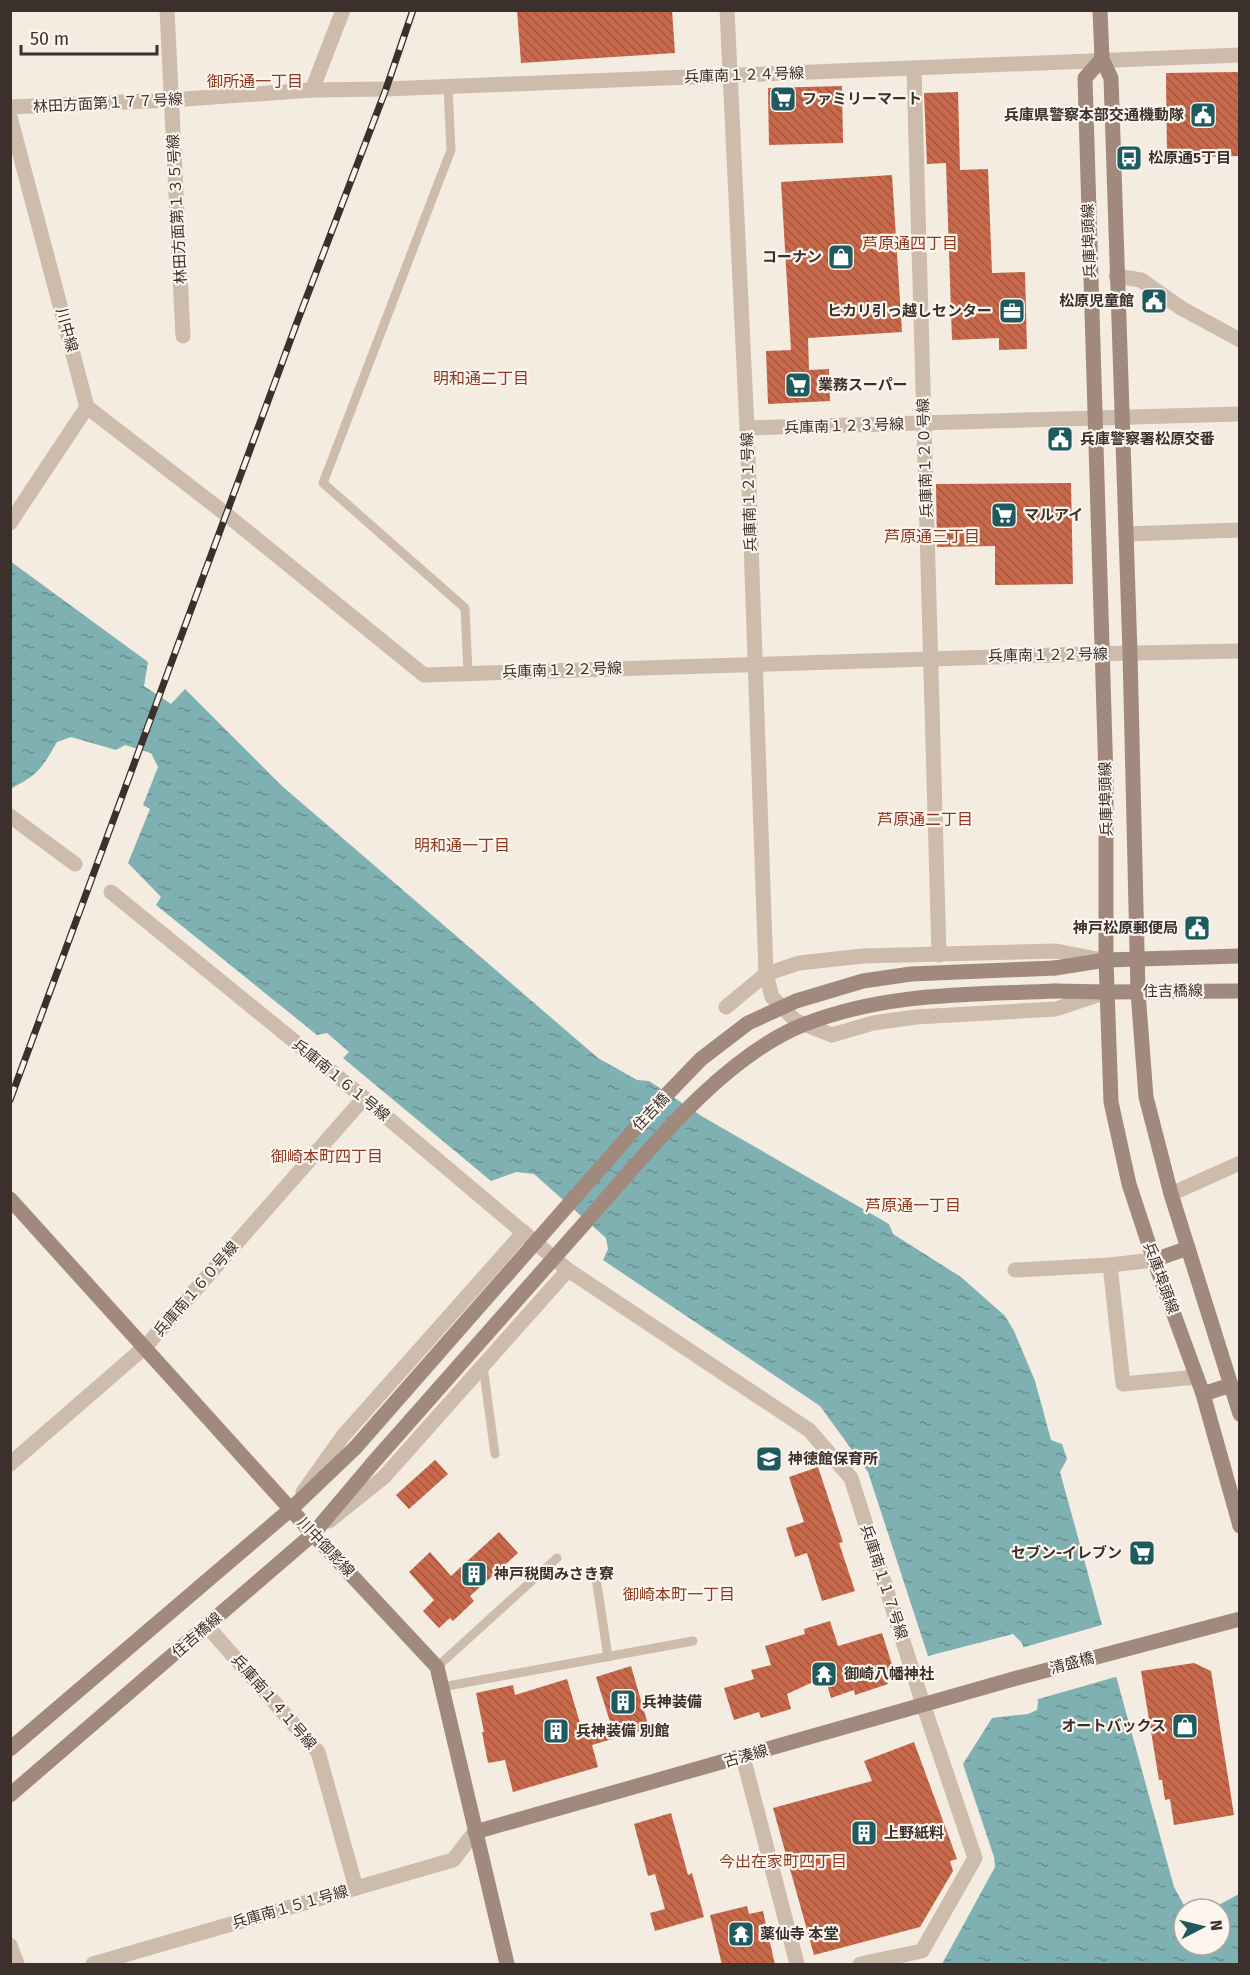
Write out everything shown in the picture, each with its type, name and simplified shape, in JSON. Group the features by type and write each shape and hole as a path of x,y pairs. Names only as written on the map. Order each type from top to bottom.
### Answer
{"street":[{"name":"林田方面第１３５号線","path":"167,10 183,336"},
{"path":"312,90 343,10"},
{"name":"兵庫南１２１号線","path":"727,10 747,429 766,974 772,997 796,1021 832,1035 873,1023 916,1017 1056,1010 1106,992"},
{"name":"兵庫埠頭線","path":"1103,13 1102,59 1111,78 1130,653 1138,992 1146,1097 1171,1194 1239,1414"},
{"name":"兵庫南１２４号線","path":"386,89 1239,55"},
{"name":"兵庫埠頭線","path":"1102,59 1085,78 1106,779 1106,992 1111,1102 1130,1184 1154,1260 1203,1395 1239,1526"},
{"name":"兵庫南１２０号線","path":"914,69 939,955"},
{"name":"林田方面第１７７号線","path":"10,107 171,100 312,90 386,89"},
{"name":"川中線","path":"10,117 87,407"},
{"path":"1088,229 1115,227"},
{"path":"1116,276 1141,280 1181,308 1239,340"},
{"path":"10,523 87,407"},
{"name":"兵庫南１２２号線","path":"87,407 227,515 424,675 931,658 1239,651"},
{"name":"兵庫南１２３号線","path":"747,429 1239,414"},
{"path":"1126,534 1239,530"},
{"path":"10,816 75,864"},
{"name":"兵庫南１６１号線","path":"111,892 364,1098 568,1270"},
{"path":"726,1007 766,974 799,963 820,960 863,956 1056,951 1106,960"},
{"path":"1137,959 1239,956"},
{"name":"住吉橋","path":"291,1509 355,1448 647,1115 701,1059 748,1023 796,1001 863,981 911,974 1055,968 1106,960 1137,959"},
{"name":"住吉橋","path":"372,1464 665,1134 717,1081 759,1048 804,1025 866,1005 915,997 1055,991 1106,992"},
{"name":"住吉橋線","path":"1106,992 1239,991"},
{"name":"兵庫南１６０号線","path":"10,1464 146,1346 364,1098"},
{"path":"1171,1194 1239,1163"},
{"name":"川中御影線","path":"10,1199 146,1346 313,1534 437,1667 507,1965"},
{"path":"10,1749 291,1509 343,1436 525,1232"},
{"path":"1015,1270 1110,1265 1154,1260 1188,1248"},
{"path":"1110,1265 1123,1384 1197,1377"},
{"path":"313,1534 384,1477 568,1270"},
{"name":"兵庫南１１７号線","path":"568,1270 809,1430 851,1478 975,1858 922,1951 860,1965"},
{"path":"1203,1395 1231,1385"},
{"name":"住吉橋線","path":"10,1795 313,1534 372,1464"},
{"name":"清盛橋","path":"1017,1677 1239,1620"},
{"name":"兵庫南１４１号線","path":"207,1626 318,1752 356,1888"},
{"name":"古湊線","path":"475,1832 1017,1677"},
{"path":"743,1757 797,1965"},
{"name":"兵庫南１５１号線","path":"93,1965 453,1860 475,1832"},
{"path":"10,1945 17,1965"}],"lane":[{"path":"447,87 451,150 323,483 465,608 468,673"},
{"path":"483,1365 495,1454"},
{"path":"437,1667 557,1558"},
{"path":"596,1578 608,1657"},
{"path":"442,1687 693,1641"}],"water":[{"path":"10,561 148,662 144,686 171,704 185,689 282,786 598,1058 637,1080 649,1081 703,1117 889,1224 893,1234 961,1277 1005,1316 1014,1331 1035,1381 1051,1440 1062,1444 1067,1459 1060,1472 1174,1887 1179,1897 1172,1897 1172,1957 1232,1957 1232,1898 1239,1894 1239,1964 942,1964 995,1867 994,1857 963,1764 992,1718 1028,1714 1037,1710 1038,1701 1022,1643 1013,1634 928,1656 868,1472 820,1406 603,1260 608,1249 606,1238 534,1174 516,1172 491,1181 343,1058 349,1052 327,1033 317,1035 156,905 161,897 128,863 150,809 143,805 158,767 151,753 125,745 116,750 71,737 57,742 39,770 28,779 11,787"}],"pier":[{"path":"1105,1624 1119,1676 1035,1700 1021,1648"}],"building":[{"path":"517,10 672,10 675,53 521,63"},
{"name":"兵庫県警察本部交通機動隊","path":"1239,72 1239,156 1167,158 1166,73"},
{"path":"842,86 843,143 769,145 768,88"},
{"path":"958,92 960,170 988,169 992,273 1025,272 1027,349 999,350 999,338 952,340 946,163 927,164 924,93"},
{"name":"コーナン","path":"892,175 902,332 808,338 809,370 829,369 830,401 768,404 766,351 791,350 781,182"},
{"name":"マルアイ","path":"1071,483 1073,584 995,585 995,546 937,547 936,484"},
{"path":"435,1460 448,1474 409,1509 396,1495"},
{"path":"818,1467 843,1542 839,1543 855,1591 822,1601 807,1553 795,1557 786,1528 804,1522 789,1477"},
{"name":"神戸税関みさき寮","path":"499,1532 518,1553 470,1596 474,1601 453,1621 450,1618 439,1628 423,1611 434,1600 409,1572 430,1552 451,1576"},
{"path":"830,1621 838,1646 882,1633 895,1674 886,1677 888,1684 855,1695 854,1690 831,1698 826,1681 816,1685 815,1681 787,1694 791,1709 761,1718 759,1712 734,1720 724,1688 754,1679 751,1670 771,1665 765,1646 805,1634 804,1629"},
{"name":"オートバックス","path":"1194,1663 1211,1671 1234,1815 1174,1825 1170,1799 1165,1800 1162,1780 1159,1780 1141,1671"},
{"path":"631,1666 649,1728 592,1745 598,1767 513,1792 505,1760 488,1763 476,1693 513,1685 515,1695 567,1679 583,1733 611,1725 596,1677"},
{"name":"上野紙料","path":"914,1742 957,1859 950,1861 953,1871 920,1927 814,1955 773,1808 872,1781 864,1761"},
{"path":"671,1813 688,1875 692,1873 704,1917 655,1931 650,1913 665,1909 655,1874 648,1876 634,1824"},
{"path":"747,1906 749,1914 763,1911 775,1965 722,1965 710,1915"}],"railway":[{"path":"10,1100 296,325 386,89 413,10"}],"place":[{"name":"ファミリーマート","path":"783,99"},
{"name":"兵庫県警察本部交通機動隊","path":"1203,115"},
{"name":"松原通5丁目","path":"1129,158"},
{"name":"コーナン","path":"841,257"},
{"name":"松原児童館","path":"1154,301"},
{"name":"ヒカリ引っ越しセンター","path":"1012,311"},
{"name":"業務スーパー","path":"798,385"},
{"name":"兵庫警察署松原交番","path":"1060,439"},
{"name":"マルアイ","path":"1004,515"},
{"name":"神戸松原郵便局","path":"1197,928"},
{"name":"神徳館保育所","path":"769,1459"},
{"name":"セブン-イレブン","path":"1142,1553"},
{"name":"神戸税関みさき寮","path":"474,1574"},
{"name":"御崎八幡神社","path":"824,1674"},
{"name":"兵神装備","path":"623,1702"},
{"name":"オートバックス","path":"1185,1726"},
{"name":"兵神装備 別館","path":"556,1731"},
{"name":"上野紙料","path":"864,1833"},
{"name":"薬仙寺 本堂","path":"741,1934"}],"district":[{"name":"御所通一丁目","path":"255,81"},
{"name":"芦原通四丁目","path":"910,243"},
{"name":"明和通二丁目","path":"481,378"},
{"name":"芦原通三丁目","path":"932,536"},
{"name":"芦原通二丁目","path":"925,819"},
{"name":"明和通一丁目","path":"462,845"},
{"name":"御崎本町四丁目","path":"327,1156"},
{"name":"芦原通一丁目","path":"913,1205"},
{"name":"御崎本町一丁目","path":"679,1594"},
{"name":"今出在家町四丁目","path":"783,1861"}]}
